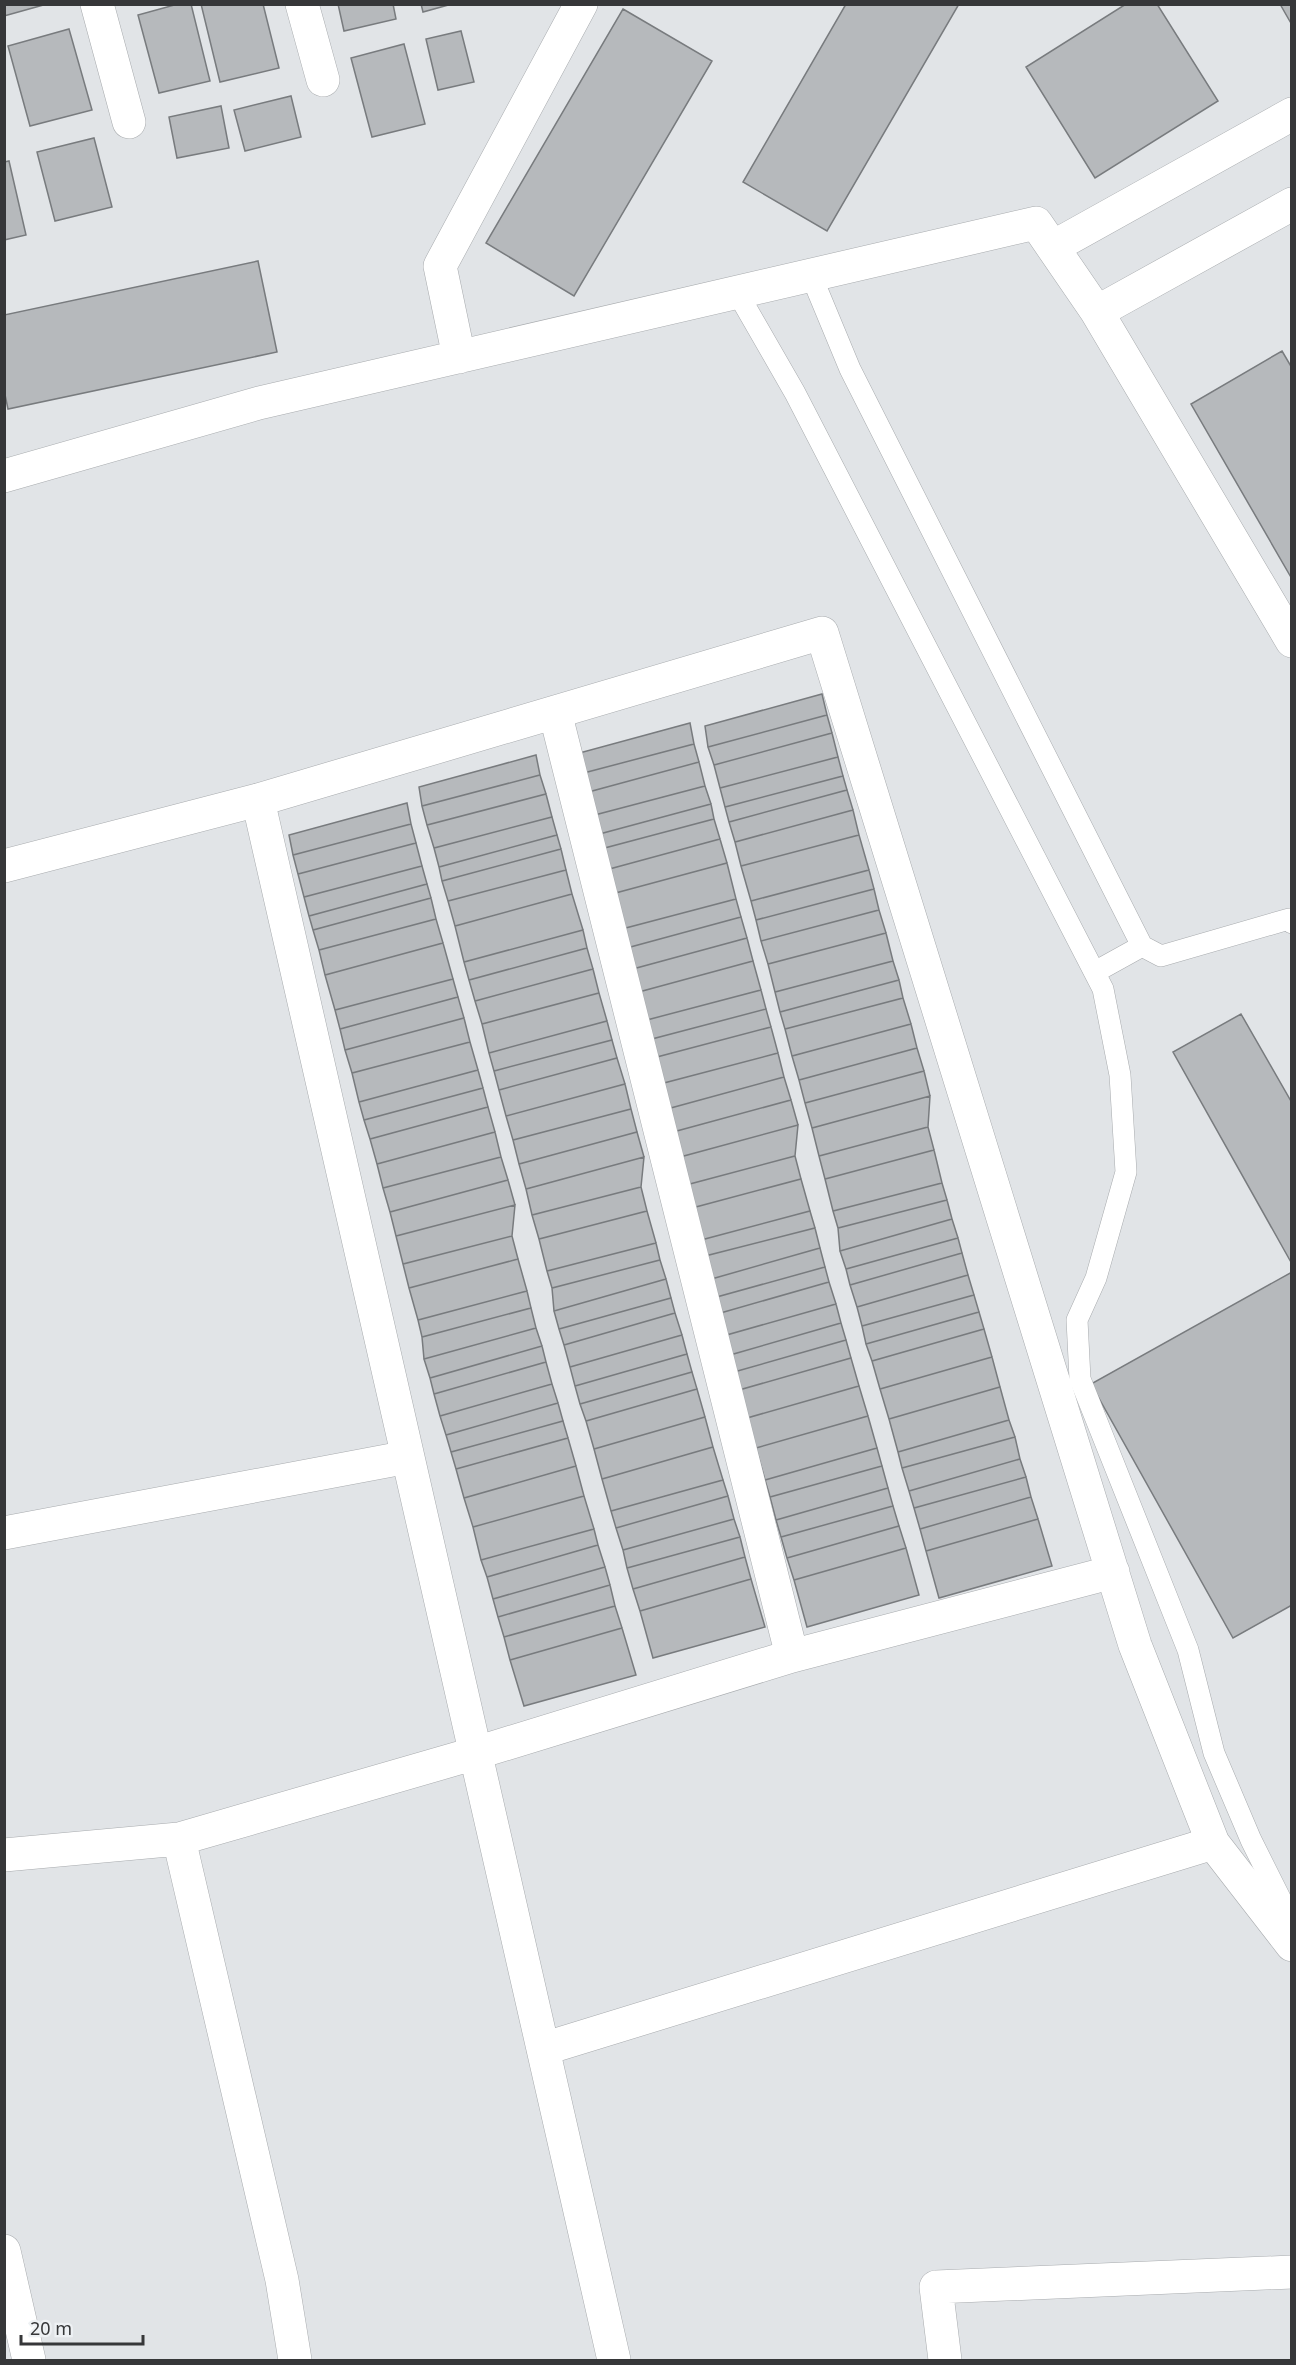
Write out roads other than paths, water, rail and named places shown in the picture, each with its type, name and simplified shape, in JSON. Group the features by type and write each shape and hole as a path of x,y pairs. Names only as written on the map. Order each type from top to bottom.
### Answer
{"street":[{"path":"97,4 129,122"},
{"path":"303,4 323,80"},
{"path":"459,357 440,266 581,4"},
{"path":"1053,248 1292,114"},
{"path":"1097,312 1292,204"},
{"path":"4,476 260,403 1036,223 1097,312 1292,642"},
{"path":"4,866 258,800 822,633 1135,1645 1213,1843 1292,1944"},
{"path":"555,712 792,1656"},
{"path":"258,800 614,2361"},
{"path":"4,1533 408,1457"},
{"path":"4,1855 179,1839 476,1753 792,1656 1113,1572"},
{"path":"179,1839 282,2280 295,2361"},
{"path":"543,2049 1213,1843"},
{"path":"4,2251 29,2361"},
{"path":"945,2361 936,2288 1292,2272"}],"lane":[{"path":"811,275 850,369 1142,946 1161,956 1289,920 1292,923"},
{"path":"737,292 795,393 1103,989 1120,1075 1126,1172 1096,1278 1077,1320 1080,1378 1188,1650 1214,1753 1251,1840 1292,1922"},
{"path":"1095,972 1142,946"}]}
